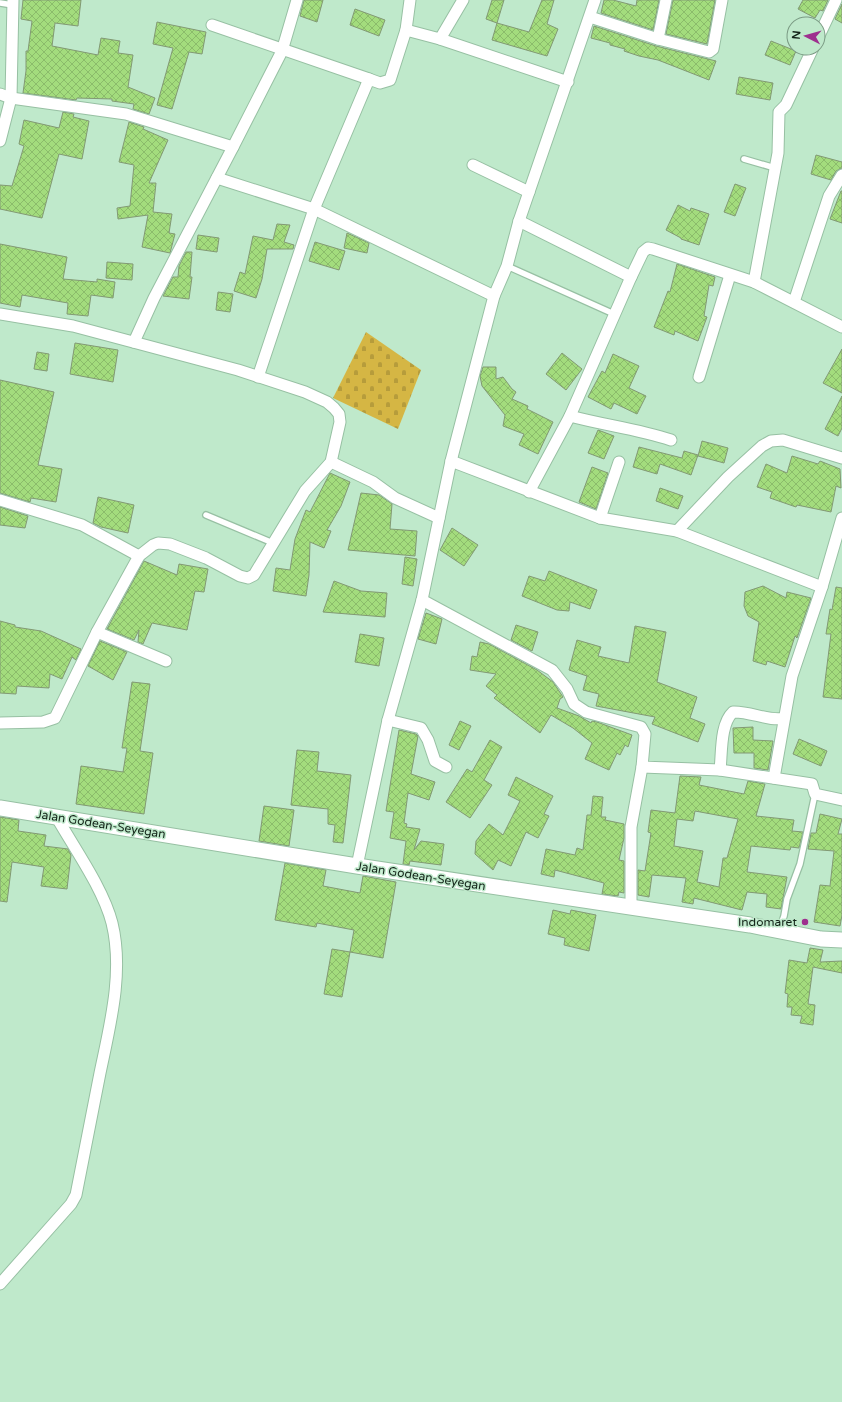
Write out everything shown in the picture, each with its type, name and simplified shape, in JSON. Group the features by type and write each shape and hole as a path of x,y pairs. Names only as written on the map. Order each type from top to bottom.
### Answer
{"main road":[{"name":"Jalan Godean-Seyegan","path":"0,808 357,866 842,940"}],"street":[{"path":"134,342 154,298 282,51 297,0"},
{"path":"212,26 380,83 390,80 406,30 410,0"},
{"path":"440,39 463,0"},
{"path":"357,866 388,720 422,600 451,462 494,296 507,266 519,222 595,0"},
{"path":"658,39 666,0"},
{"path":"590,17 658,39 709,52 712,51 722,0"},
{"path":"826,21 836,0"},
{"path":"0,141 11,98 13,2"},
{"path":"406,30 440,39 568,82"},
{"path":"754,282 778,153 778,112 786,106 809,56"},
{"path":"258,377 314,210 369,79"},
{"path":"0,94 11,98 126,114 233,147"},
{"path":"473,166 529,192"},
{"path":"794,302 829,196 842,175"},
{"path":"217,178 314,210 494,296"},
{"path":"519,222 631,277"},
{"path":"528,492 570,416 631,277 644,252 648,248 653,248 754,282 842,327"},
{"path":"699,377 730,275"},
{"path":"0,314 73,326 258,377 327,402 338,414 340,422 331,462 305,491 272,543 254,575 248,578 240,576 206,558 166,543 155,544 139,556 97,632 55,718 43,722 0,723"},
{"path":"570,416 605,426 656,435 671,440"},
{"path":"678,531 728,477 762,446 771,441 783,440 842,458"},
{"path":"331,462 373,482 395,498 439,518"},
{"path":"451,462 600,518 678,531 822,587"},
{"path":"600,518 619,462"},
{"path":"0,500 82,525 139,556"},
{"path":"774,778 792,676 822,587 842,518"},
{"path":"422,600 552,670 567,689 574,704 586,712 641,727 645,734 642,767 630,827 631,907"},
{"path":"97,632 166,661"},
{"path":"720,770 724,728 729,716 733,712 750,712 779,720 784,718"},
{"path":"388,720 421,728 428,740 436,762 446,767"},
{"path":"642,767 720,770 812,784 815,794 842,800"},
{"path":"0,1284 71,1204 76,1195 112,1011 116,964 112,923 102,897 56,816"}],"lane":[{"path":"0,3 13,2"},
{"path":"744,159 775,168"},
{"path":"507,266 614,314"},
{"path":"206,515 272,543"},
{"path":"779,931 784,916 787,899 800,864 815,794"}],"green space":[{"path":"366,332 421,370 398,429 333,398"}],"building":[{"path":"23,0 81,0 78,26 55,23 52,46 98,55 101,38 120,41 118,53 133,55 128,87 155,98 149,114 133,109 134,104 112,101 112,99 77,98 76,100 23,93 26,71 26,51 28,51 32,21 21,19"},
{"path":"304,0 323,0 317,22 300,16"},
{"path":"492,0 504,0 497,23 486,19"},
{"path":"542,0 554,0 547,24 558,29 547,56 492,40 497,23 529,32"},
{"path":"604,0 613,0 636,6 637,0 659,0 653,30 601,13"},
{"path":"673,0 715,0 707,44 666,34"},
{"path":"803,0 828,0 823,11 820,10 816,16 811,16 798,9"},
{"path":"842,4 842,23 835,19"},
{"path":"355,9 385,20 379,36 350,25"},
{"path":"157,22 206,32 202,54 189,52 172,109 157,105 173,48 153,44"},
{"path":"594,26 656,46 716,61 709,80 658,60 639,56 624,51 625,49 610,45 610,43 591,38"},
{"path":"771,41 786,47 786,56 794,56 790,65 765,55"},
{"path":"739,77 773,83 770,100 736,94"},
{"path":"63,112 74,114 73,117 89,121 82,159 59,154 42,218 0,209 0,185 12,186 24,146 19,144 24,120 59,128"},
{"path":"129,122 144,127 143,129 168,140 149,183 156,183 153,212 172,214 169,233 175,234 170,253 142,247 148,215 118,219 117,208 130,206 134,165 119,162"},
{"path":"816,155 842,162 842,168 836,171 831,180 811,174"},
{"path":"735,184 746,188 735,216 724,212"},
{"path":"842,191 842,223 830,219"},
{"path":"678,205 690,211 691,208 709,214 699,245 681,239 666,230"},
{"path":"277,224 290,225 284,242 294,245 293,249 267,249 262,279 256,298 234,291 240,272 245,274 253,236 273,240"},
{"path":"347,233 369,243 367,253 344,248"},
{"path":"198,235 219,238 217,252 196,249"},
{"path":"315,242 345,251 339,270 309,261"},
{"path":"0,244 67,257 63,279 97,282 97,279 115,282 113,298 91,295 88,316 67,314 68,303 22,295 20,307 0,303"},
{"path":"186,252 192,252 190,277 192,277 189,299 163,296 173,277 178,277 179,266"},
{"path":"107,262 133,264 132,280 106,278"},
{"path":"677,264 715,277 713,286 709,285 704,316 707,317 698,341 675,331 674,335 654,327 668,291 670,292"},
{"path":"218,292 233,294 230,312 216,310"},
{"path":"75,343 118,350 113,382 70,374"},
{"path":"842,349 842,393 823,383"},
{"path":"37,352 49,354 47,371 34,369"},
{"path":"562,353 582,369 566,390 546,374"},
{"path":"613,354 639,366 629,388 646,396 637,414 614,403 611,409 588,397 602,371 605,373"},
{"path":"483,367 496,367 496,379 503,377 516,392 512,399 528,406 527,409 553,422 538,454 519,445 524,434 503,426 505,415 482,386 480,376"},
{"path":"0,380 54,392 38,465 62,469 56,502 31,498 30,502 0,493"},
{"path":"842,396 842,428 838,436 825,429"},
{"path":"598,430 614,436 604,459 588,453"},
{"path":"702,441 728,448 724,463 698,456"},
{"path":"639,447 682,458 684,451 698,455 691,475 660,464 657,474 633,467"},
{"path":"792,456 818,464 820,461 840,469 841,488 836,486 831,512 797,505 796,507 770,498 772,492 757,487 766,464 787,473"},
{"path":"592,467 608,473 596,509 579,502"},
{"path":"330,473 350,482 341,506 327,530 331,531 324,548 310,542 309,575 306,596 273,591 276,568 290,570 295,539 306,510 310,512"},
{"path":"660,488 683,496 678,509 656,501"},
{"path":"361,493 379,495 392,504 390,529 417,531 415,556 348,550"},
{"path":"98,497 134,505 128,533 101,527 93,523"},
{"path":"0,507 28,516 25,528 0,525"},
{"path":"452,528 478,545 464,566 440,550"},
{"path":"405,557 417,559 413,586 402,584"},
{"path":"144,561 177,575 179,564 208,569 204,592 195,591 187,630 152,623 143,644 138,642 139,630 134,640 107,629"},
{"path":"549,571 597,590 590,609 570,602 569,611 557,610 522,596 529,576 545,581"},
{"path":"334,581 361,591 387,593 385,617 323,612"},
{"path":"763,586 786,598 787,592 811,598 797,638 795,636 785,667 767,661 766,665 753,661 759,622 748,616 744,606 745,592"},
{"path":"836,587 842,588 842,699 823,697 831,634 826,634 830,609 832,610"},
{"path":"426,613 442,619 436,644 418,639"},
{"path":"0,621 15,625 15,627 41,631 81,649 76,660 72,657 62,679 50,674 49,688 17,686 16,694 0,693"},
{"path":"516,625 538,632 532,651 511,640"},
{"path":"635,626 666,632 657,682 697,697 690,718 705,724 698,742 652,724 655,717 596,706 599,694 583,690 587,676 569,670 577,640 601,647 598,656 629,663"},
{"path":"360,634 384,638 379,666 355,662"},
{"path":"100,641 127,652 113,680 88,666"},
{"path":"480,642 489,644 537,670 553,682 563,697 560,699 557,708 579,716 591,723 592,721 597,722 632,735 628,747 625,745 620,755 617,753 609,770 585,759 592,743 573,728 551,715 540,733 494,698 497,695 486,686 496,674 470,670 472,656 477,657"},
{"path":"132,682 150,684 140,751 153,753 144,814 76,804 81,766 123,772 127,748 122,748"},
{"path":"460,721 471,726 459,750 449,745"},
{"path":"753,727 753,740 773,741 768,770 754,768 754,753 734,753 733,728"},
{"path":"399,730 416,734 418,736 411,774 435,782 429,800 408,793 404,823 407,824 406,827 420,829 414,850 421,841 444,844 441,865 410,861 409,865 403,864 406,841 390,838 394,812 386,811"},
{"path":"799,739 827,751 821,766 793,754"},
{"path":"490,740 502,747 484,780 492,785 470,818 446,802 467,769 472,772"},
{"path":"297,750 319,752 317,771 351,775 343,843 333,842 335,825 328,824 328,809 291,805"},
{"path":"680,776 701,777 699,785 744,794 748,781 765,784 756,816 794,820 792,831 803,832 799,848 791,847 790,850 751,846 747,872 787,877 781,909 766,907 767,894 747,892 742,910 694,898 693,904 682,902 686,878 652,875 649,897 638,895 638,870 645,871 651,833 648,832 651,810 675,813","holes":["695,811 738,819 727,858 723,858 719,887 697,882 703,851 674,846 677,819 693,821"]},
{"path":"516,777 553,796 544,814 549,816 538,838 526,832 511,866 498,860 493,870 475,854 476,841 489,824 503,835 520,801 508,795"},
{"path":"593,796 603,797 601,817 606,817 605,820 624,824 624,838 619,860 624,861 624,893 619,892 618,896 602,894 604,883 555,870 554,877 541,874 546,849 575,855 577,848 583,850 587,815 591,815"},
{"path":"264,806 294,810 289,846 259,841"},
{"path":"820,814 842,819 838,834 842,834 842,915 840,926 814,922 820,885 830,886 834,851 808,849 811,833 816,833"},
{"path":"0,817 19,820 18,831 46,835 44,846 68,849 71,855 67,889 41,886 44,867 12,862 7,902 0,901"},
{"path":"285,863 326,870 323,886 360,893 363,876 396,882 383,958 350,952 354,930 317,923 316,927 275,920"},
{"path":"553,910 570,914 571,910 596,915 589,951 564,945 565,938 548,934"},
{"path":"810,948 823,950 820,962 842,961 842,973 813,967 808,1004 815,1005 813,1025 800,1023 802,1016 791,1015 792,1007 787,1007 788,994 785,993 789,960 807,963"},
{"path":"332,949 350,952 342,997 324,994"}],"place":[{"name":"Indomaret","path":"805,922"}]}
